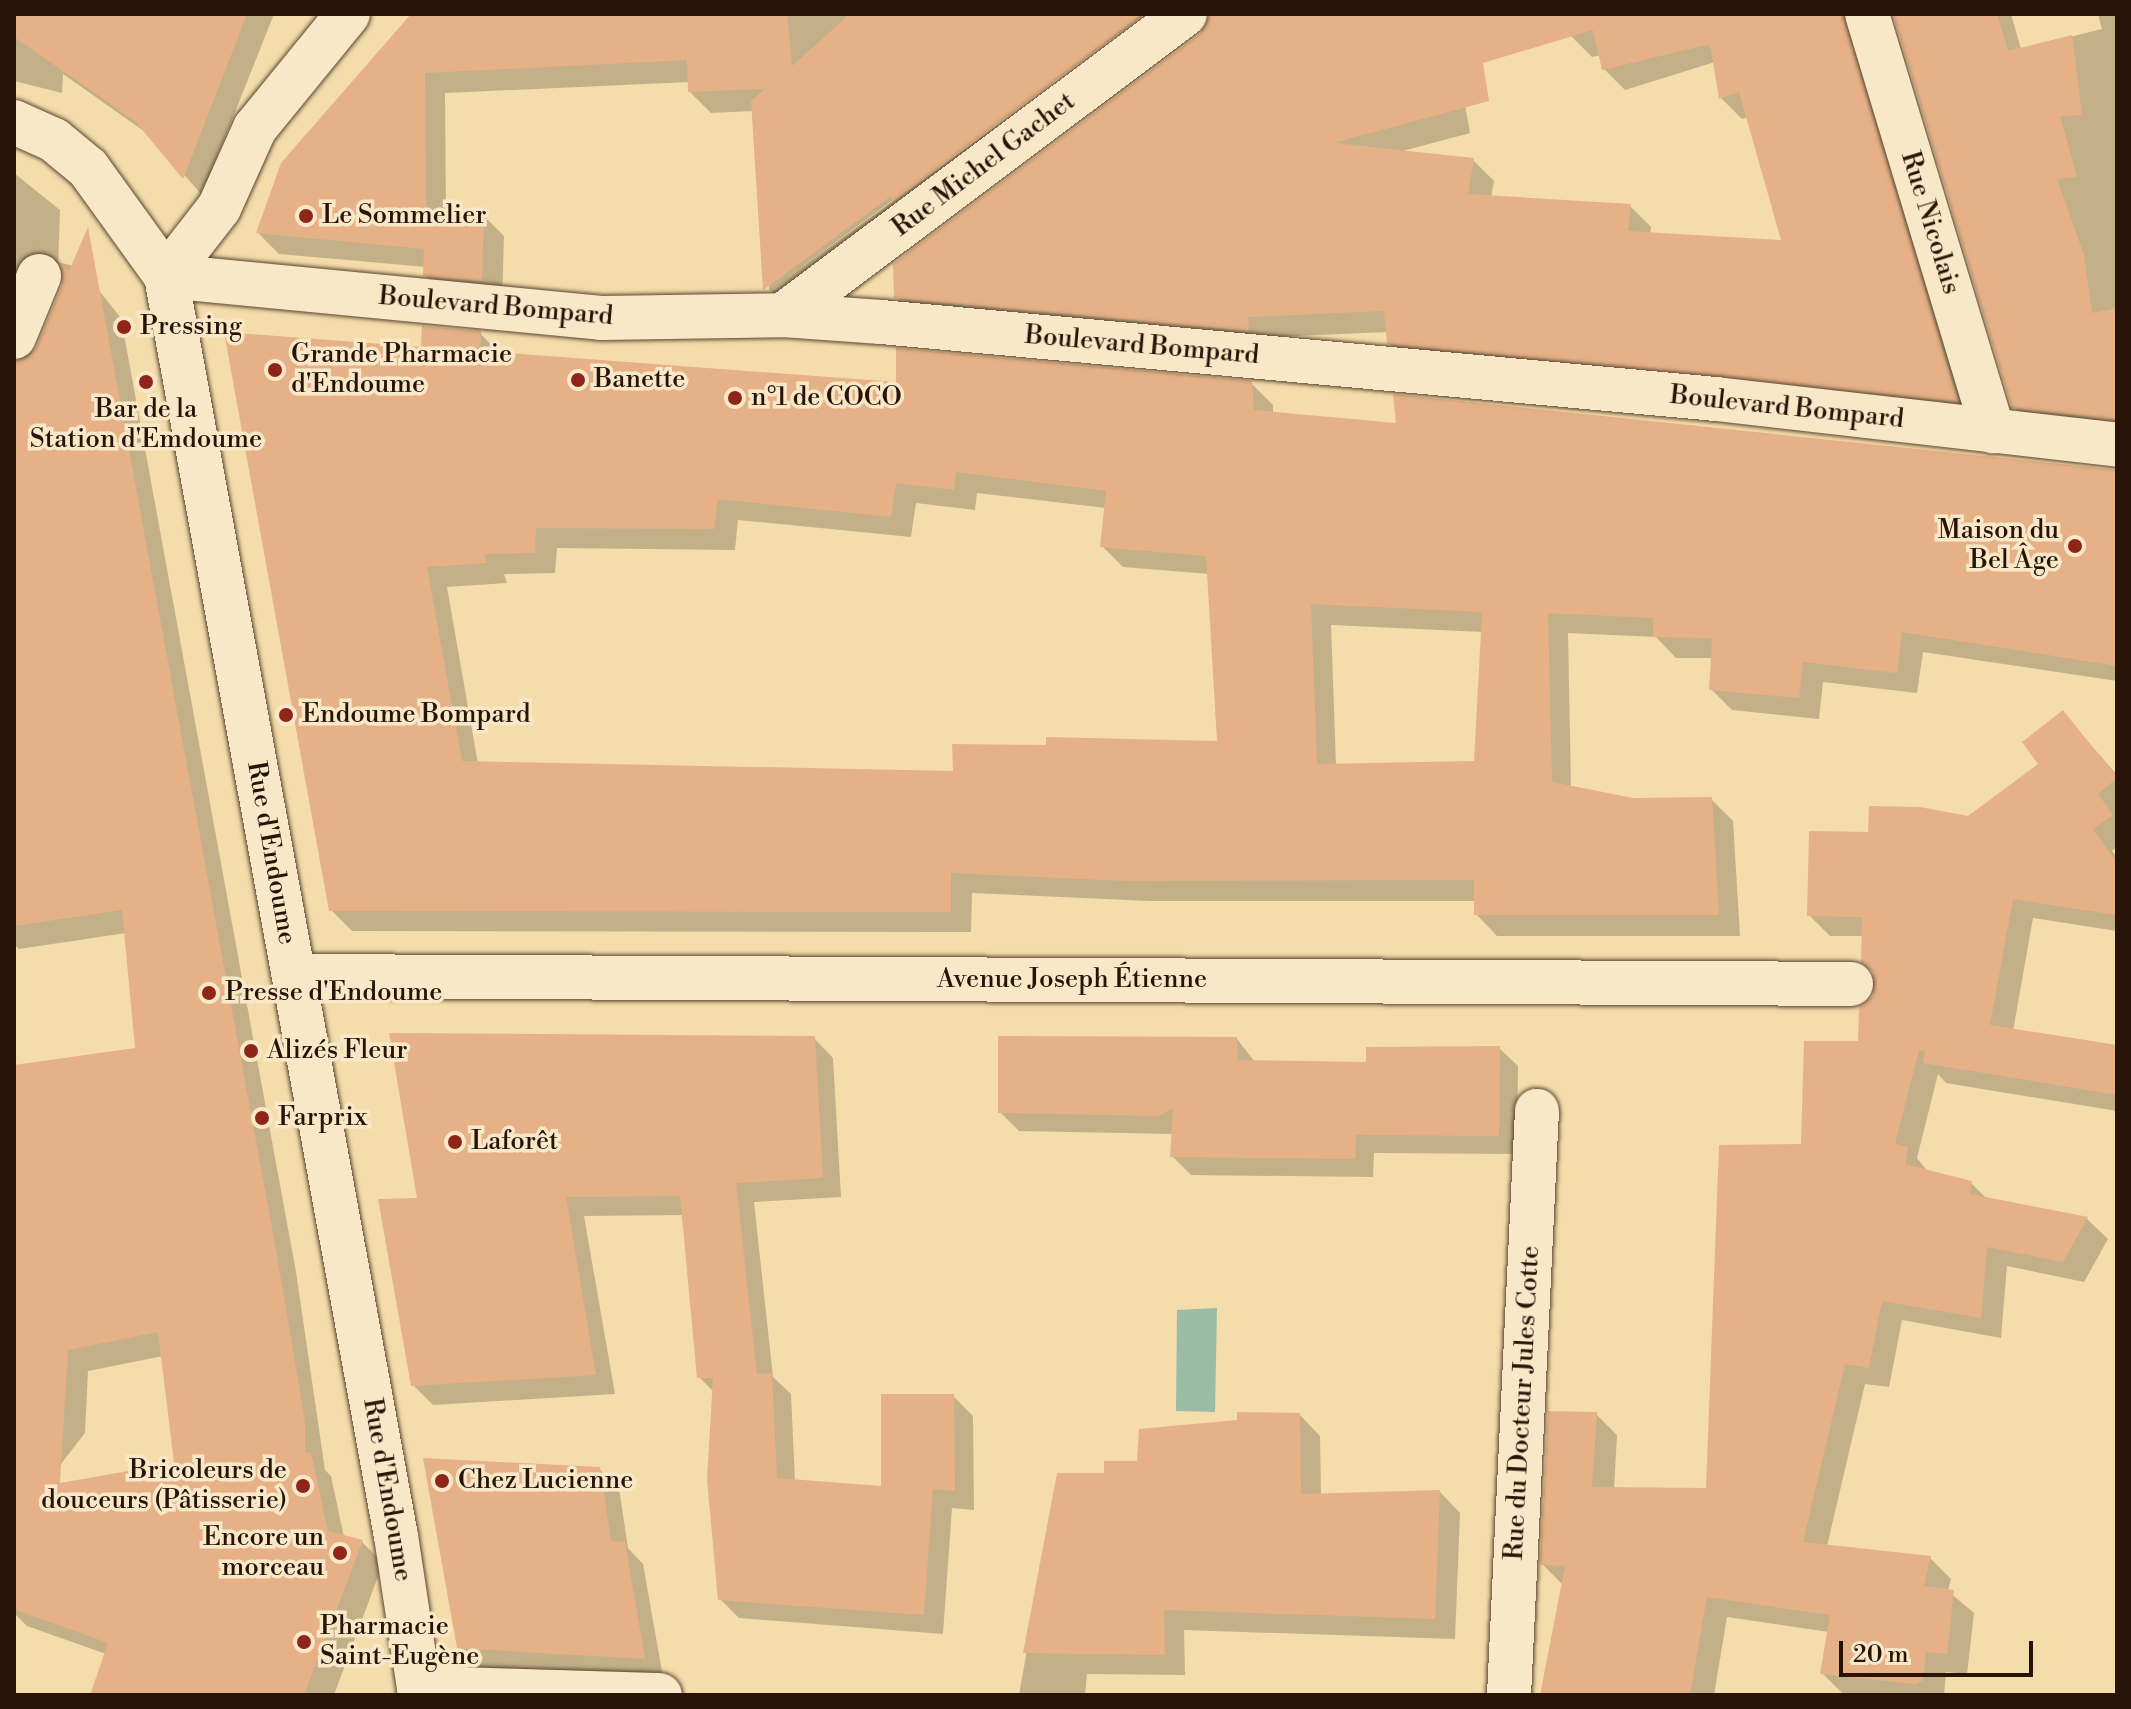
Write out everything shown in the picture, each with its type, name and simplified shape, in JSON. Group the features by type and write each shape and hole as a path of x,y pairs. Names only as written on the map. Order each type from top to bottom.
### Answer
{"street":[{"path":"166,276 219,208 255,128 348,14"},
{"name":"Rue Michel Gachet","path":"783,315 1185,14"},
{"name":"Rue Nicolais","path":"1867,14 1993,431"},
{"name":"Rue d'Endoume","path":"14,122 54,140 88,168 166,276 420,1692"},
{"path":"14,337 39,276"},
{"name":"Boulevard Bompard","path":"166,276 601,318 783,315 1716,399 2117,445"},
{"name":"Avenue Joseph Étienne","path":"294,976 1851,984"},
{"name":"Rue du Docteur Jules Cotte","path":"1509,1695 1537,1111"},
{"path":"420,1692 660,1695"}],"shaded area":[{"path":"1217,1308 1215,1412 1176,1411 1177,1310"}],"building":[{"path":"14,14 247,14 183,179 135,121 14,37"},
{"path":"411,14 787,14 792,66 850,14 1143,14 892,202 891,196 763,290 751,101 765,89 688,92 687,60 425,73 426,212 484,213 482,281 423,276 424,249 256,233 281,163"},
{"path":"1210,14 1843,14 1958,402 1387,344 1384,311 1248,317 1249,331 894,298 893,264 1200,34","holes":["1593,30 1602,70 1710,44 1719,99 1739,92 1781,240 1628,231 1631,204 1468,194 1474,158 1333,143 1489,101 1483,63"]},
{"path":"1893,14 1997,14 2008,51 2072,35 2082,115 2060,116 2077,177 2057,179 2084,255 2092,313 2117,308 2117,420 2012,408"},
{"path":"88,227 276,1250 305,1421 305,1452 311,1453 328,1531 363,1540 304,1695 90,1695 108,1643 14,1609 14,1065 135,1048 122,910 14,926 14,361 29,357 37,346 62,285 59,261 69,271","holes":["158,1332 174,1463 60,1483 68,1350"]},
{"path":"422,326 481,331 480,351 896,382 896,348 1252,381 1254,410 1396,423 1393,394 2117,470 2117,666 1902,632 1897,673 1803,662 1799,698 1709,690 1712,638 1653,637 1653,618 1548,613 1552,782 1633,798 1712,797 1719,915 1474,915 1474,880 1128,881 951,873 951,912 329,911 224,332 421,347","holes":["956,472 1106,491 1100,547 1206,556 1217,741 1046,737 1046,745 952,744 953,771 462,761 427,567 487,563 484,554 535,553 536,528 714,529 718,499 891,517 896,483 954,490","1311,604 1482,612 1474,761 1317,764"]},
{"path":"2063,710 2117,778 2098,794 2113,815 2093,829 2117,863 2117,915 2013,899 1990,1025 2117,1045 2117,1095 1923,1063 1925,1051 1919,1050 1895,1144 1908,1147 1905,1164 1972,1181 1970,1194 2088,1217 2063,1262 1987,1247 1981,1318 1882,1301 1869,1368 1845,1364 1803,1542 1931,1556 1924,1586 1954,1590 1947,1654 1926,1652 1923,1680 1916,1684 1820,1674 1830,1615 1707,1597 1690,1695 1540,1695 1565,1566 1540,1565 1548,1411 1597,1412 1592,1487 1706,1488 1719,1145 1801,1144 1804,1041 1858,1041 1859,1007 1873,996 1873,972 1861,962 1862,917 1807,916 1809,831 1868,832 1869,806 1920,807 1968,816 2038,764 2022,742"},
{"path":"389,1033 815,1036 823,1178 736,1183 757,1374 772,1373 777,1478 881,1486 881,1394 954,1394 955,1491 933,1489 924,1615 718,1600 707,1479 713,1378 697,1378 680,1196 566,1197 596,1375 411,1386 378,1199 417,1198"},
{"path":"998,1036 1237,1037 1238,1060 1366,1062 1366,1047 1500,1046 1499,1136 1356,1135 1355,1159 1170,1157 1173,1108 1159,1116 998,1113"},
{"path":"1237,1412 1300,1413 1301,1494 1440,1490 1435,1619 1164,1610 1165,1655 1023,1653 1057,1473 1104,1473 1104,1461 1137,1461 1139,1429 1237,1420"},
{"path":"423,1458 600,1467 611,1541 625,1542 645,1659 457,1648"}],"place":[{"name":"Le Sommelier","path":"306,216"},
{"name":"Pressing","path":"124,327"},
{"name":"Grande Pharmacie d'Endoume","path":"275,370"},
{"name":"Banette","path":"578,380"},
{"name":"Bar de la Station d'Emdoume","path":"146,382"},
{"name":"n°1 de COCO","path":"735,398"},
{"name":"Maison du Bel Âge","path":"2075,546"},
{"name":"Endoume Bompard","path":"286,715"},
{"name":"Presse d'Endoume","path":"209,993"},
{"name":"Alizés Fleur","path":"251,1051"},
{"name":"Farprix","path":"262,1118"},
{"name":"Laforêt","path":"455,1142"},
{"name":"Chez Lucienne","path":"442,1481"},
{"name":"Bricoleurs de douceurs (Pâtisserie)","path":"303,1486"},
{"name":"Encore un morceau","path":"340,1553"},
{"name":"Pharmacie Saint-Eugène","path":"304,1642"}]}
